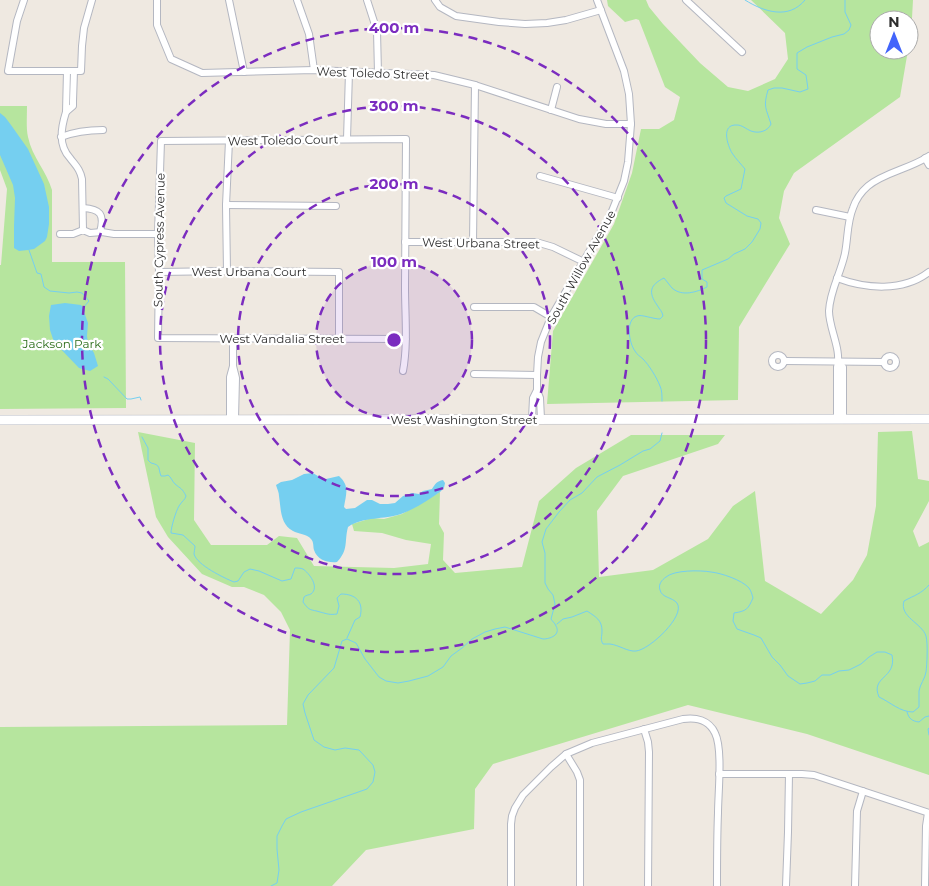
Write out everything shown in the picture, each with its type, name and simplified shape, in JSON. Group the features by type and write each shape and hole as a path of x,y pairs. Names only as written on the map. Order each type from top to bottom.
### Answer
{"main road":[{"name":"West Washington Street","path":"0,420 929,419"}],"street":[{"path":"83,230 82,179 78,166 68,157 61,137 61,130 92,0"},
{"name":"West Toledo Street","path":"157,0 157,25 171,59 202,73 314,70 434,75 579,119 606,124 631,124"},
{"path":"229,0 244,72"},
{"path":"298,0 309,34 314,70"},
{"path":"367,0 377,31 378,72"},
{"path":"435,0 440,7 456,16 525,24 566,20 601,10"},
{"name":"South Willow Avenue","path":"536,419 532,398 537,390 538,357 542,342 551,317 610,216 624,181 628,162 631,124 629,94 624,71 597,0"},
{"path":"686,0 742,52"},
{"path":"21,1 8,71 74,71"},
{"path":"347,139 349,72"},
{"path":"473,242 475,86"},
{"path":"551,110 557,88"},
{"path":"61,137 68,134 104,130"},
{"name":"West Toledo Court","path":"160,141 406,139 405,242"},
{"name":"South Cypress Avenue","path":"158,338 160,141"},
{"path":"227,270 226,205 229,141"},
{"path":"840,419 836,367 838,362 829,314 830,300 845,252 852,208 860,195 870,185 883,177 927,157 929,165"},
{"path":"540,176 618,198"},
{"path":"226,205 336,206"},
{"path":"83,208 93,209 100,213 102,226 100,232"},
{"path":"816,210 850,217"},
{"path":"60,234 73,234 83,230 114,234 158,234"},
{"path":"403,371 406,338 405,242"},
{"name":"West Urbana Street","path":"405,242 536,242 554,246 584,262"},
{"name":"West Urbana Court","path":"159,272 227,270 339,272 339,338"},
{"path":"837,278 866,286 894,286 914,281 929,272"},
{"path":"474,307 534,307 551,317"},
{"name":"West Vandalia Street","path":"158,338 406,338"},
{"path":"233,338 233,366 230,377 233,419"},
{"path":"785,361 884,362"},
{"path":"474,374 537,375"},
{"path":"511,886 511,824 515,808 528,789 558,760 566,754 592,744 683,718 698,718 711,726 718,743 717,886"},
{"path":"644,729 649,752 648,886"},
{"path":"566,754 580,780 580,886"},
{"path":"719,774 814,775 929,813 926,826 927,863 925,886"},
{"path":"786,886 788,774"},
{"path":"855,886 858,811 863,791"}],"green space":[{"path":"607,0 646,0 649,7 663,24 700,63 728,87 748,91 775,79 788,59 785,33 751,0 913,0 912,10 869,10 869,60 906,60 900,97 794,173 784,191 779,218 790,244 739,327 738,400 547,404 553,331 614,224 632,173 641,129 659,129 674,120 680,97 665,87 639,20 625,22 608,6"},
{"name":"Jackson Park","path":"0,106 27,106 27,130 30,144 52,190 52,262 125,262 126,408 0,409 0,265 7,189 0,170"},
{"path":"912,431 918,479 929,481 929,501 913,531 919,547 929,542 929,775 807,734 688,705 493,764 475,789 474,829 366,850 332,886 0,886 0,727 287,725 290,630 281,612 264,595 244,587 232,587 202,574 168,537 156,517 138,432 195,443 194,520 211,545 267,545 279,536 297,538 314,566 394,568 428,564 431,544 406,540 382,533 354,531 352,524 372,518 384,519 402,514 440,492 439,524 444,533 443,560 455,573 522,567 539,501 576,468 631,435 725,435 718,444 623,476 597,511 599,577 653,570 708,539 733,506 755,491 765,581 821,614 853,580 867,555 876,506 878,432"}],"water":[{"path":"0,113 28,149 44,184 49,207 47,237 45,241 34,249 19,251 14,248 15,198 13,185 0,155"},
{"path":"65,303 81,305 85,310 88,323 88,343 94,353 98,366 90,371 79,368 54,342 50,330 49,316 51,305"},
{"path":"313,473 326,479 339,476 346,487 344,507 346,509 355,508 367,500 380,504 395,503 403,496 412,493 419,494 432,489 439,481 443,480 445,483 444,488 440,492 406,512 394,516 361,521 348,527 346,545 341,557 337,562 330,562 323,560 315,553 313,542 309,537 295,532 283,520 276,485 304,474"}],"waterway":[{"path":"745,0 760,8 776,12 792,10 805,0"},
{"path":"662,401 661,389 657,379 633,347 629,332 631,322 637,316 660,319 663,316 652,296 653,286 659,281 664,278 676,291 685,293 703,289 707,287 707,282 702,279 702,270 728,259 745,249 752,242 760,229 761,223 758,219 747,216 726,203 724,198 741,189 745,169 730,150 727,141 728,128 737,125 754,132 765,130 771,124 765,104 768,90 782,88 800,92 808,89 806,75 797,69 797,53 807,47 844,34 849,30 851,25 845,12 845,0"},
{"path":"29,250 37,273 41,274 44,287 50,291 82,293 89,301 83,308"},
{"path":"104,377 127,399 140,397 141,400"},
{"path":"271,886 277,883 279,870 277,836 286,819 367,789 373,782 375,772 373,765 359,750 345,748 335,750 324,747 314,740 303,704 308,695 334,668 342,641 347,639 356,643 365,659 379,677 386,681 398,683 428,676 443,667 451,656 472,639 485,632 505,627 543,639 554,636 557,629 551,619 555,604 553,595 545,583 545,553 542,542 546,529 570,500 582,493 597,477 643,451 650,449 660,441 662,433"},
{"path":"142,437 148,448 148,460 158,466 161,476 168,475 186,496 176,511 171,533 183,535 195,546 194,554 200,562 211,571 234,582 238,581 244,572 250,569 282,581 291,579 295,568 303,569 311,577 314,584 311,594 304,597 303,602 309,609 328,614 337,614 339,606 337,598 341,594 351,595 360,603 360,617 355,620 347,638"},
{"path":"557,624 563,619 587,611 600,621 603,644 636,651 657,639 665,632 676,616 677,603 661,593 660,584 663,579 675,573 687,571 706,571 720,574 737,580 749,588 753,598 750,605 746,609 734,613 733,621 737,629 761,638 772,657 788,676 800,684 807,683 815,681 822,675 849,670 877,652 885,652 892,655 893,663 891,669 878,685 879,697 899,709 913,712 919,707 919,691 926,672 927,644 924,631 908,616 903,607 904,601 929,585"},
{"path":"907,712 910,718 917,722 929,716"},
{"path":"929,728 929,735"}]}
